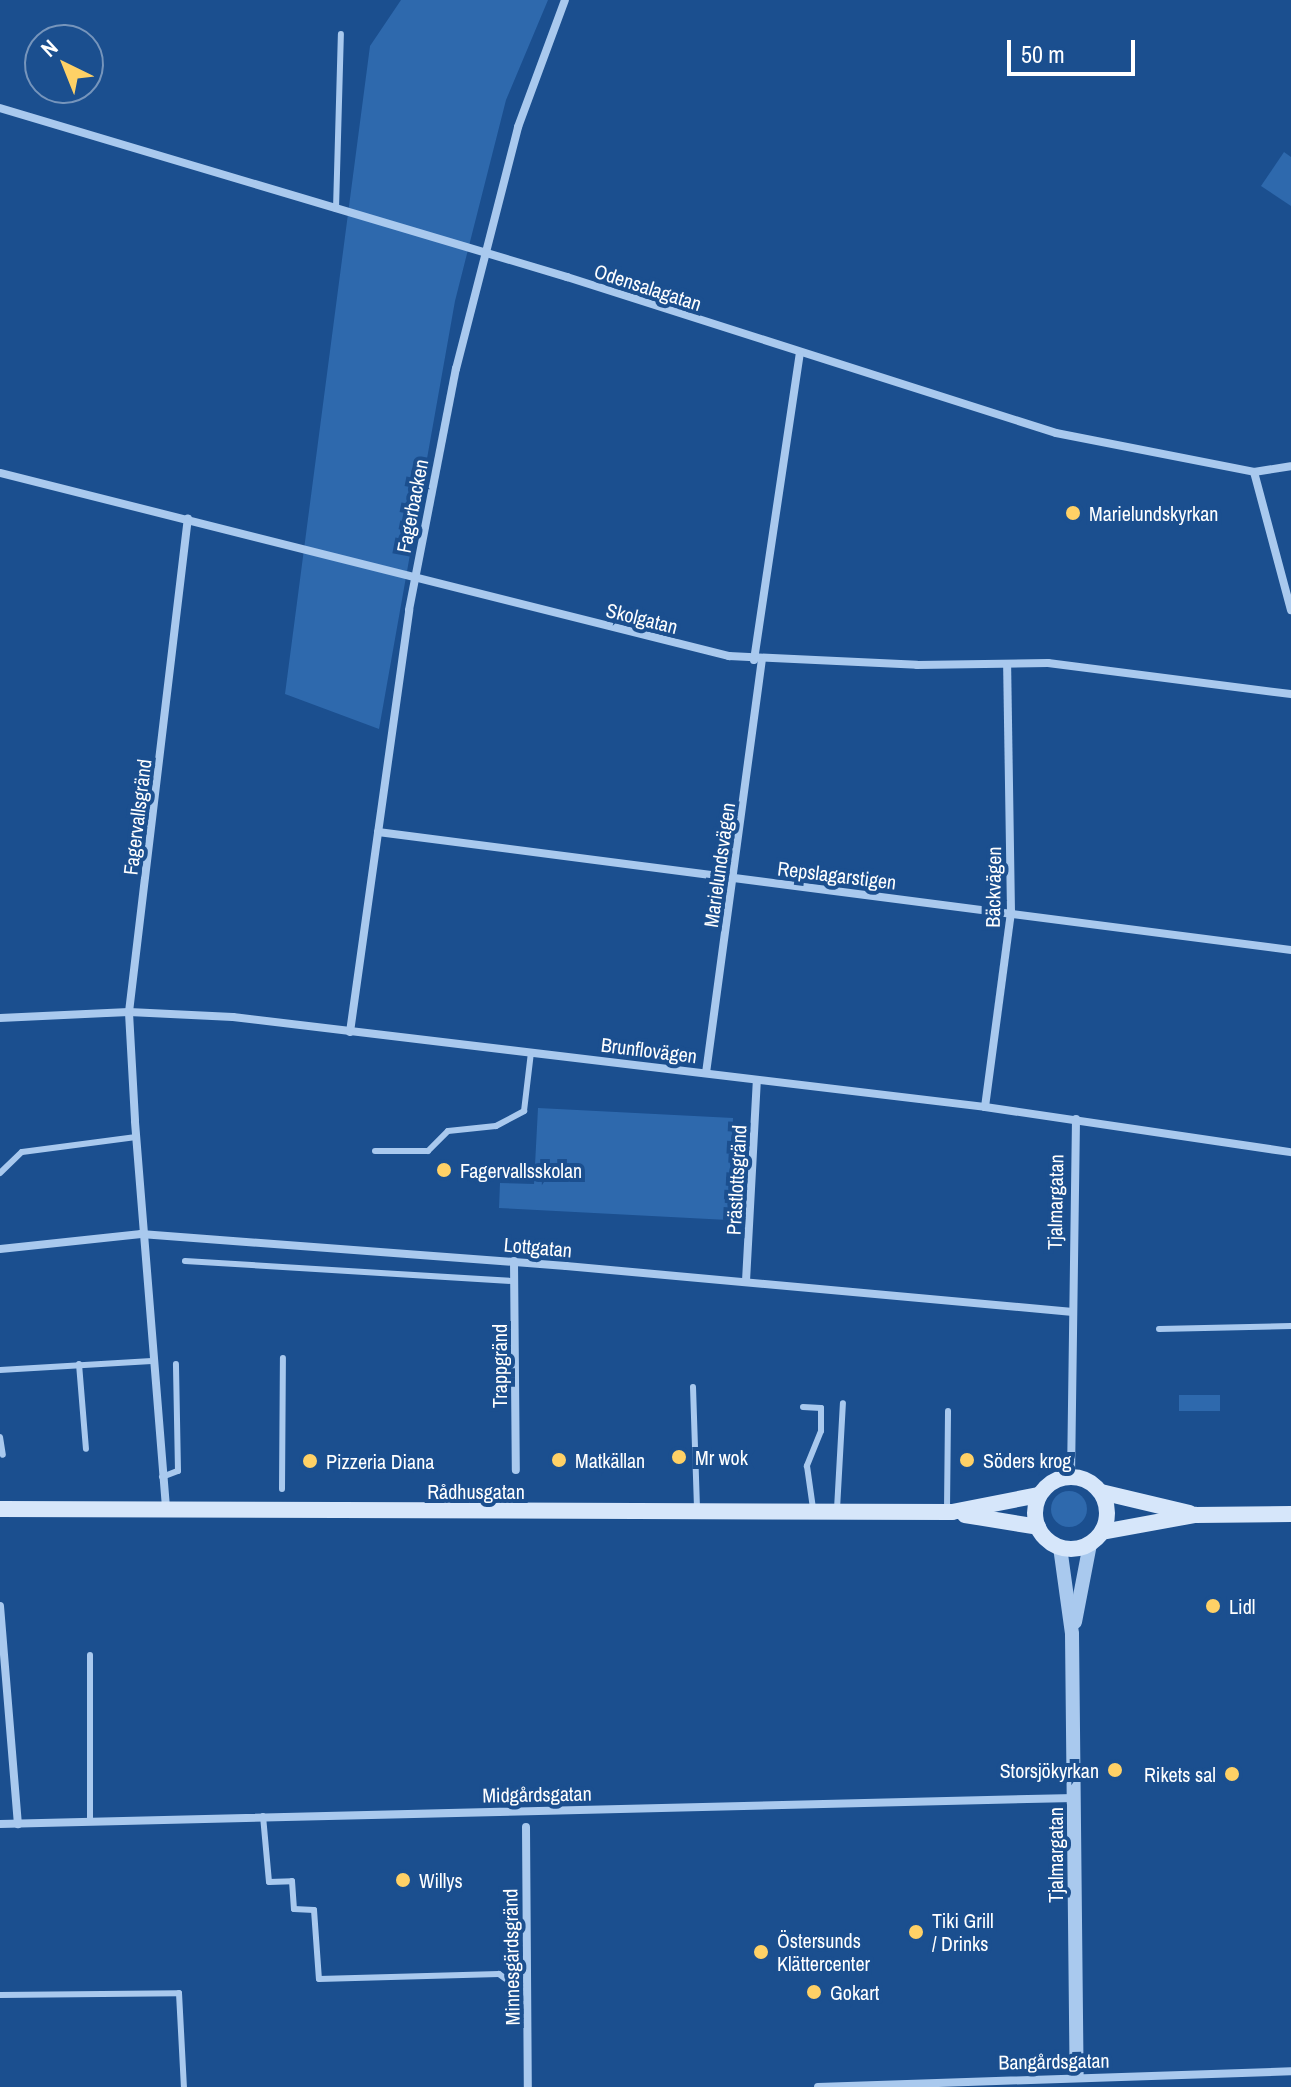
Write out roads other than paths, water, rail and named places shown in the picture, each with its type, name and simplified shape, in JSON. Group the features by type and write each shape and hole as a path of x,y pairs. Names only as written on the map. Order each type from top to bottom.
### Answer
{"main road":[{"path":"1195,1515 1101,1492 1082,1478 1071,1477 1057,1479 1039,1495 1038,1527 1060,1547 1195,1515 1291,1514"},
{"path":"1096,1538 1108,1512 1101,1492"},
{"name":"Rådhusgatan","path":"949,1512 1039,1495"},
{"name":"Rådhusgatan","path":"0,1509 949,1512 1038,1527"}],"street":[{"name":"Fagerbacken","path":"350,1032 415,576 484,253 518,127 565,0"},
{"name":"Odensalagatan","path":"0,108 484,253 1056,433 1254,472 1291,466"},
{"name":"Marielundsvägen","path":"706,1073 734,878 758,660 800,354"},
{"path":"1254,472 1291,610"},
{"name":"Skolgatan","path":"0,473 758,660 1007,666 1048,663 1291,694"},
{"name":"Fagervallsgränd","path":"166,1508 141,1234 129,1012 188,519"},
{"name":"Bäckvägen","path":"985,1107 1011,912 1007,666"},
{"name":"Repslagarstigen","path":"378,832 1291,950"},
{"name":"Brunflovägen","path":"0,1018 129,1012 350,1032 985,1107 1291,1152"},
{"name":"Prästlottsgränd","path":"746,1281 757,1080"},
{"name":"Tjalmargatan","path":"1071,1477 1076,1119"},
{"name":"Lottgatan","path":"0,1249 141,1234 514,1261 1073,1312"},
{"name":"Trappgränd","path":"514,1261 516,1470"},
{"name":"Tjalmargatan","path":"1072,1634 1096,1538"},
{"name":"Tjalmargatan","path":"1060,1547 1072,1634 1077,2081"},
{"path":"0,1606 18,1824"},
{"name":"Midgårdsgatan","path":"0,1824 1075,1798"},
{"name":"Minnesgärdsgränd","path":"526,1827 528,2087"},
{"name":"Bangårdsgatan","path":"818,2087 1077,2081 1291,2071"}],"lane":[{"path":"336,209 341,34"},
{"path":"375,1151 428,1151 448,1131 496,1126 524,1111 531,1052"},
{"path":"0,1173 22,1152 136,1137"},
{"path":"185,1261 514,1281"},
{"path":"1159,1329 1291,1326"},
{"path":"282,1489 283,1358"},
{"path":"0,1370 152,1361"},
{"path":"79,1364 86,1449"},
{"path":"162,1477 178,1471 176,1364"},
{"path":"693,1387 697,1512"},
{"path":"837,1512 843,1403"},
{"path":"803,1407 821,1408 821,1431 807,1466 813,1512"},
{"path":"948,1411 949,1512"},
{"path":"0,1437 3,1455"},
{"path":"90,1655 90,1821"},
{"path":"263,1816 269,1882 292,1881 294,1909 314,1910 319,1979 499,1974 527,1994"},
{"path":"0,1995 179,1993 184,2087"}],"place":[{"name":"Marielundskyrkan","path":"1073,513"},
{"name":"Fagervallsskolan","path":"444,1170"},
{"name":"Mr wok","path":"679,1457"},
{"name":"Matkällan","path":"559,1460"},
{"name":"Söders krog","path":"967,1460"},
{"name":"Pizzeria Diana","path":"310,1461"},
{"name":"Lidl","path":"1213,1606"},
{"name":"Storsjökyrkan","path":"1115,1770"},
{"name":"Rikets sal","path":"1232,1774"},
{"name":"Willys","path":"403,1880"},
{"name":"Tiki Grill / Drinks","path":"916,1932"},
{"name":"Östersunds Klättercenter","path":"761,1952"},
{"name":"Gokart","path":"814,1992"}]}
